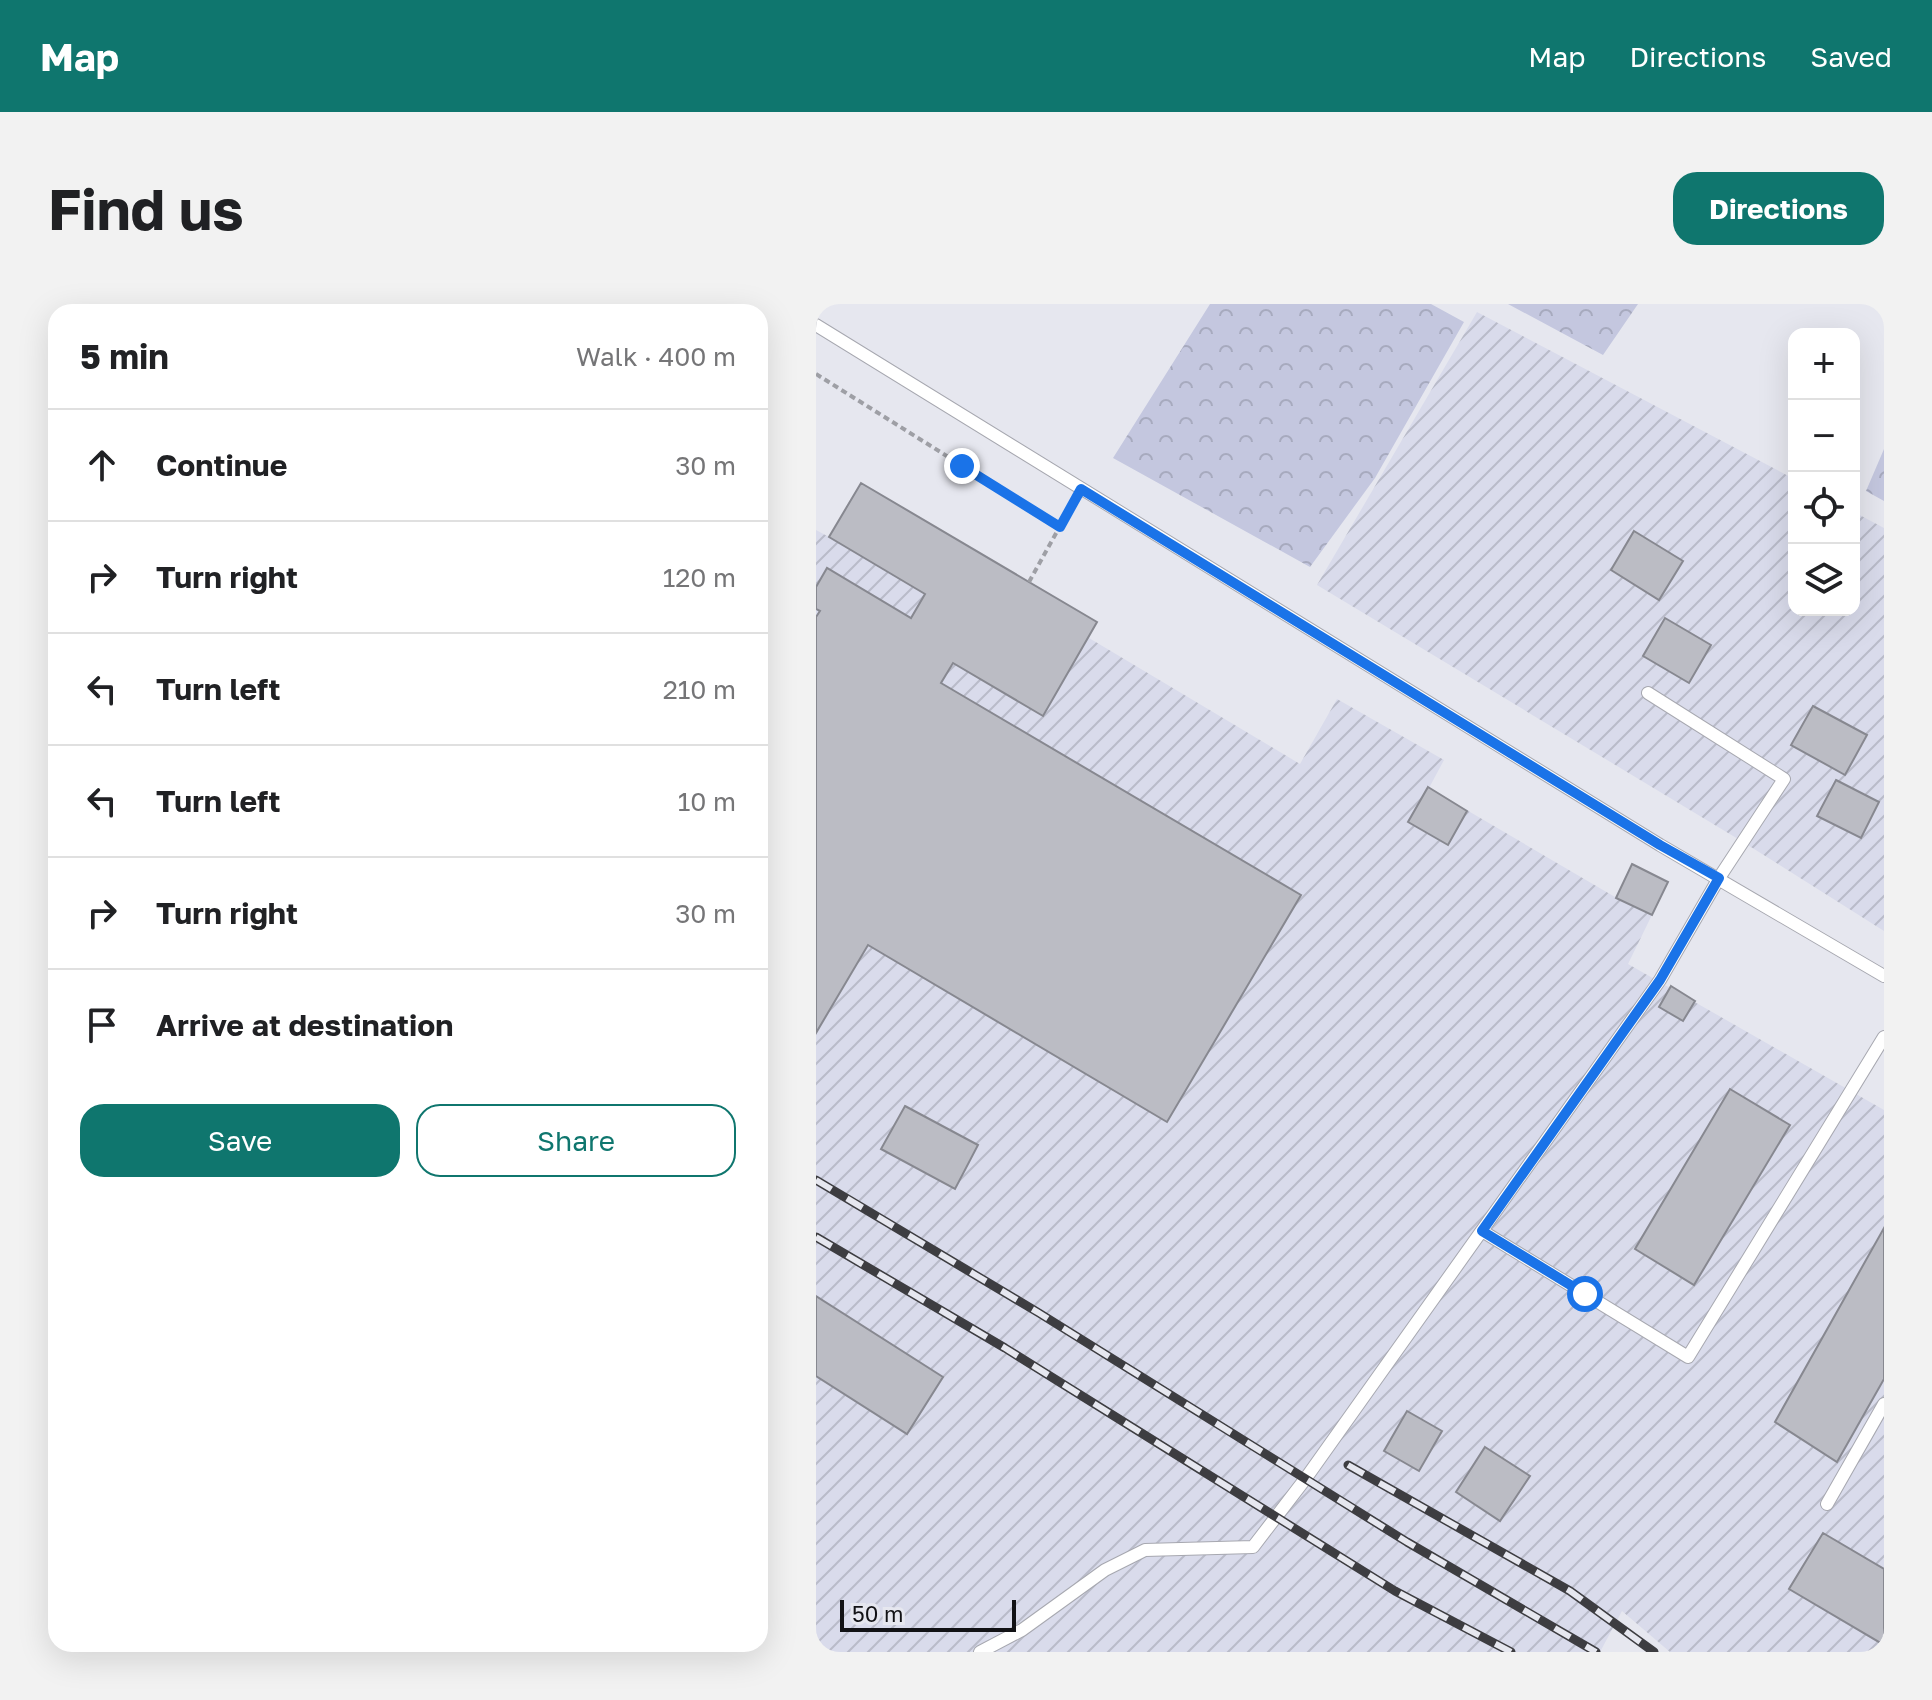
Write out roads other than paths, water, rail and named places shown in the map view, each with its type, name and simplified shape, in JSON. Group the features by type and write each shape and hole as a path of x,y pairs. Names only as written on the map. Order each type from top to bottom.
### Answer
{"lane":[{"path":"816,325 1646,837 1884,976"},
{"path":"980,1652 1022,1630 1105,1570 1145,1550 1253,1547 1660,980 1719,878 1784,779 1648,693"},
{"path":"1482,1231 1688,1357 1884,1037"},
{"path":"1827,1504 1884,1404"}],"railway":[{"path":"816,1180 1039,1313 1407,1542 1596,1652"},
{"path":"816,1237 1005,1348 1395,1591 1511,1652"},
{"path":"1348,1465 1570,1591 1654,1652"}]}
